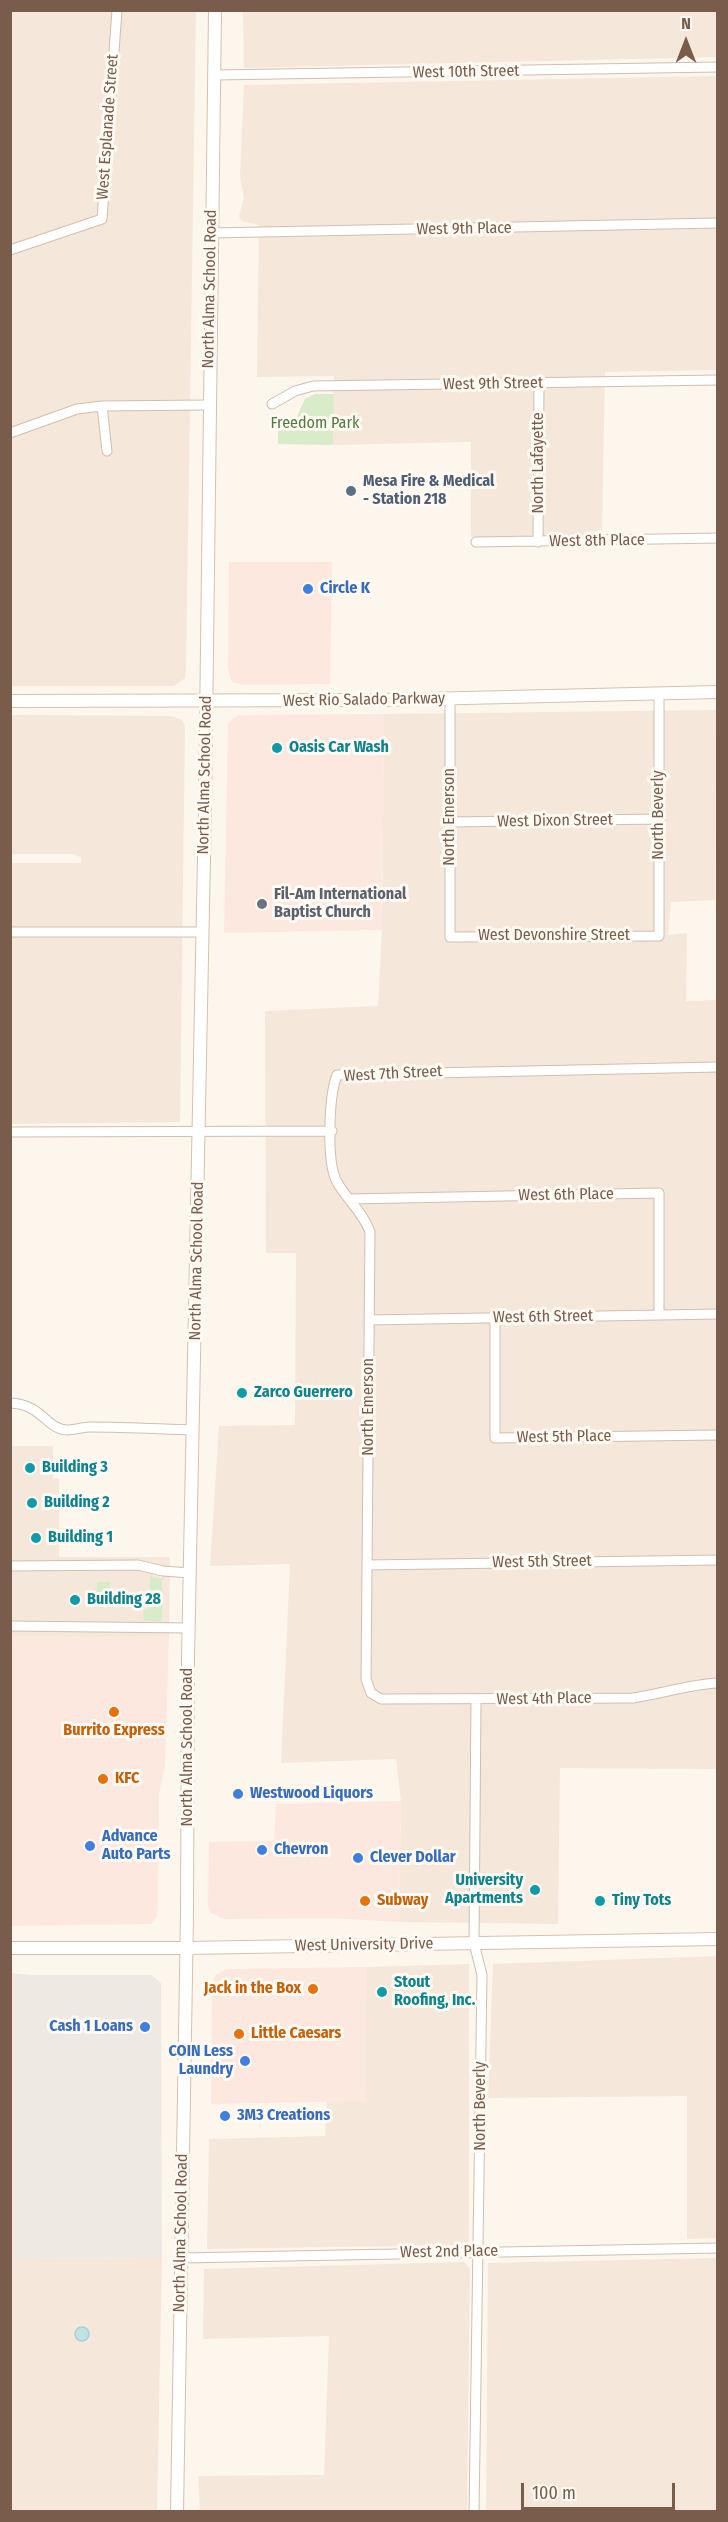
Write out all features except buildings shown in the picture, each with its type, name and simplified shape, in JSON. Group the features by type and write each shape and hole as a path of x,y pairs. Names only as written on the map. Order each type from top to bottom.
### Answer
{"main road":[{"name":"North Alma School Road","path":"177,2511 189,1628 203,932 214,10"},
{"name":"West Rio Salado Parkway","path":"10,701 206,702 717,692"},
{"name":"West University Drive","path":"10,1948 186,1948 717,1939"}],"street":[{"name":"West Esplanade Street","path":"10,250 102,219 117,10"},
{"name":"West 10th Street","path":"214,75 717,67"},
{"name":"West 9th Place","path":"211,233 717,223"},
{"name":"West 9th Street","path":"272,404 294,391 313,386 717,380"},
{"name":"North Lafayette","path":"538,542 539,383"},
{"path":"10,433 77,409 102,406 209,405"},
{"path":"102,406 106,451"},
{"name":"West 8th Place","path":"476,542 717,538"},
{"name":"North Beverly","path":"659,694 659,936"},
{"name":"North Emerson","path":"450,698 450,937"},
{"name":"West Dixon Street","path":"451,822 659,819"},
{"path":"10,932 203,932"},
{"name":"West Devonshire Street","path":"450,937 659,936"},
{"name":"West 7th Street","path":"332,1131 332,1086 337,1075 717,1067"},
{"path":"10,1132 332,1131"},
{"name":"North Emerson","path":"332,1131 335,1178 349,1199 365,1216 370,1232 366,1679 371,1693"},
{"name":"West 6th Place","path":"349,1199 659,1193 659,1315"},
{"name":"West 6th Street","path":"369,1320 717,1314"},
{"name":"West 5th Place","path":"495,1318 495,1438 717,1435"},
{"path":"10,1403 24,1404 37,1410 54,1426 67,1430 86,1427 193,1430"},
{"name":"West 5th Street","path":"367,1565 717,1560"},
{"path":"10,1566 138,1565 163,1571 190,1573"},
{"path":"10,1626 189,1628"},
{"name":"West 4th Place","path":"371,1693 381,1699 476,1701 633,1698 660,1694 683,1687 717,1683"},
{"name":"North Beverly","path":"474,2511 482,1975 474,1943 476,1701"},
{"name":"West 2nd Place","path":"181,2258 717,2248"}],"shaded area":[{"path":"11,11 196,11 186,670 185,678 174,686 11,686"},
{"path":"243,11 717,11 717,57 244,68"},
{"path":"717,76 717,370 605,372 602,537 471,537 471,442 333,445 334,376 257,377 259,225 241,221 239,216 244,198 240,176 244,85"},
{"path":"229,562 332,562 330,684 243,685 232,682 228,669"},
{"path":"716,710 715,900 671,902 668,935 687,933 686,1001 717,1000 717,1769 560,1768 558,1924 399,1922 401,1801 396,1759 281,1763 290,1564 210,1566 219,1426 295,1425 296,1253 266,1253 265,1011 378,1006 382,930 384,714"},
{"path":"384,714 382,930 224,933 228,723 238,715"},
{"path":"11,715 171,716 182,720 185,726 180,1122 11,1124 10,863 81,863 81,857 75,854 11,854"},
{"path":"11,1446 53,1446 53,1478 59,1479 59,1557 170,1557 169,1636 11,1636"},
{"path":"10,1636 169,1636 165,1766 159,1793 158,1906 157,1916 151,1924 11,1926"},
{"path":"401,1801 399,1922 331,1918 224,1919 211,1913 208,1906 209,1842 274,1841 276,1804"},
{"path":"717,1956 717,2238 687,2239 687,2096 488,2098 493,1964"},
{"path":"469,1964 469,2245 207,2249 209,2139 325,2136 327,2101 364,2101 367,1967"},
{"path":"367,1967 366,2101 211,2104 212,1985 215,1975 227,1969"},
{"path":"11,1973 151,1975 161,1983 162,2258 11,2259"},
{"path":"162,2258 157,2511 11,2511 10,2259"},
{"path":"717,2258 717,2511 486,2511 488,2263"},
{"path":"464,2262 470,2269 467,2511 200,2511 198,2476 324,2475 329,2336 203,2339 204,2269"}],"green space":[{"name":"Freedom Park","path":"315,394 334,394 333,445 278,444 278,431 294,423 305,399"},
{"path":"150,1576 162,1579 162,1621 144,1621 143,1611 150,1608"},
{"path":"97,1582 110,1582 110,1591 106,1597 97,1597"}],"water":[{"path":"79,2327 85,2327 89,2334 85,2341 79,2341 75,2337 75,2331"}],"place":[{"name":"Mesa Fire & Medical - Station 218","path":"351,491"},
{"name":"Circle K","path":"308,589"},
{"name":"Oasis Car Wash","path":"277,748"},
{"name":"Fil-Am International Baptist Church","path":"262,904"},
{"name":"Zarco Guerrero","path":"242,1393"},
{"name":"Building 3","path":"30,1468"},
{"name":"Building 2","path":"32,1503"},
{"name":"Building 1","path":"36,1538"},
{"name":"Building 28","path":"75,1600"},
{"name":"Burrito Express","path":"114,1712"},
{"name":"KFC","path":"103,1779"},
{"name":"Westwood Liquors","path":"238,1794"},
{"name":"Advance Auto Parts","path":"90,1846"},
{"name":"Chevron","path":"262,1850"},
{"name":"Clever Dollar","path":"358,1858"},
{"name":"University Apartments","path":"535,1890"},
{"name":"Subway","path":"365,1901"},
{"name":"Tiny Tots","path":"600,1901"},
{"name":"Jack in the Box","path":"313,1989"},
{"name":"Stout Roofing, Inc.","path":"382,1992"},
{"name":"Cash 1 Loans","path":"145,2027"},
{"name":"Little Caesars","path":"239,2034"},
{"name":"COIN Less Laundry","path":"245,2061"},
{"name":"3M3 Creations","path":"225,2116"}]}
